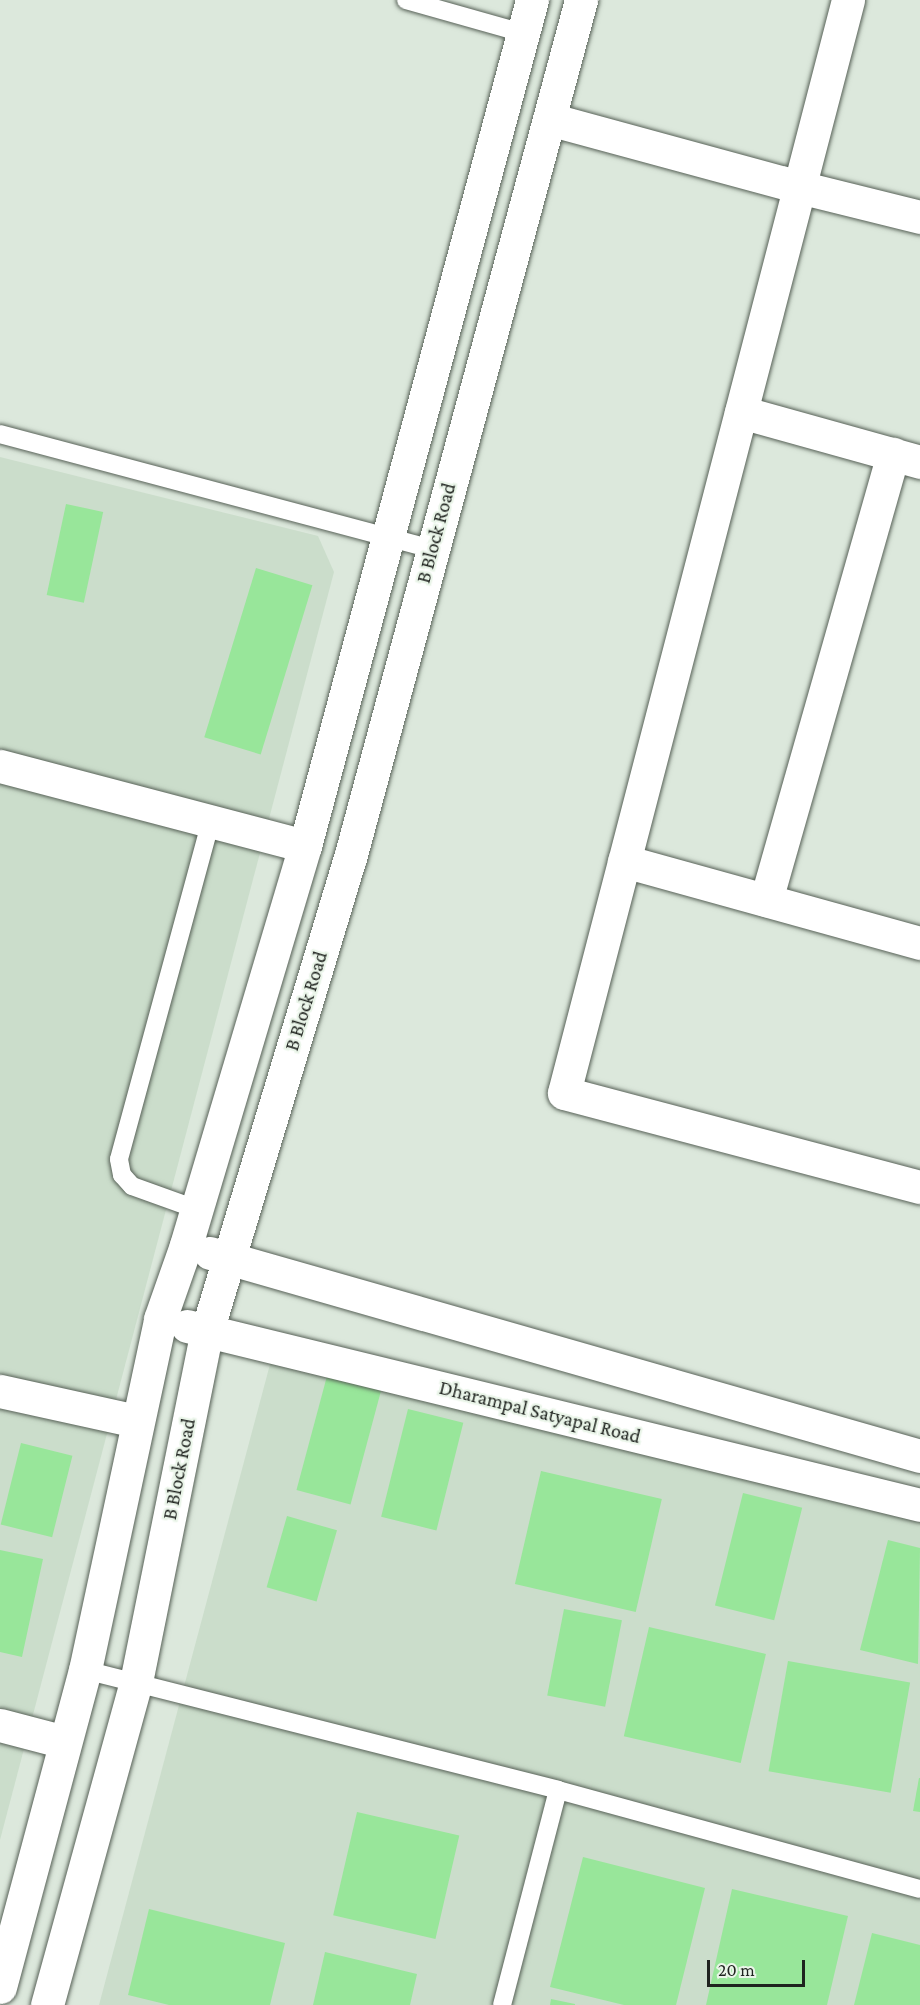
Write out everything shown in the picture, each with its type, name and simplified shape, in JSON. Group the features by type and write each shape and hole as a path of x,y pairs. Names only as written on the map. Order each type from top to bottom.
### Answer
{"street":[{"path":"0,1987 85,1670 160,1319 186,1245 305,846 532,0"},
{"name":"B Block Road","path":"47,2005 136,1682 207,1331 350,858 431,549 581,0"},
{"path":"848,0 564,1094 920,1186"},
{"path":"549,119 799,187 920,217"},
{"path":"741,412 906,458 766,900"},
{"path":"0,766 305,846"},
{"path":"624,861 920,942"},
{"path":"186,1245 920,1456"},
{"name":"Dharampal Satyapal Road","path":"160,1319 920,1505"},
{"path":"0,1391 138,1421"},
{"path":"0,1725 65,1742"}],"lane":[{"path":"406,0 523,33"},
{"path":"0,434 431,549"},
{"path":"196,1209 132,1186 122,1174 119,1158 211,820"},
{"path":"85,1670 558,1790 920,1890"},
{"path":"502,2005 558,1790"}],"shaded area":[{"path":"0,457 318,536 334,572 0,1840"},
{"path":"277,1338 920,1497 920,2005 99,2005"}],"building":[{"path":"66,504 103,512 84,603 47,595"},
{"path":"256,568 312,585 261,755 204,737"},
{"path":"327,1376 381,1390 351,1504 296,1490"},
{"path":"408,1409 463,1423 436,1530 381,1517"},
{"path":"21,1443 72,1456 52,1537 1,1525"},
{"path":"541,1471 662,1499 636,1612 515,1584"},
{"path":"743,1493 802,1508 774,1620 715,1606"},
{"path":"287,1516 337,1530 317,1601 267,1587"},
{"path":"888,1540 920,1548 918,1664 860,1650"},
{"path":"0,1550 43,1559 22,1657 0,1652"},
{"path":"564,1609 622,1620 605,1707 547,1695"},
{"path":"649,1627 766,1654 741,1763 624,1736"},
{"path":"788,1661 910,1683 891,1793 769,1771"},
{"path":"920,1778 920,1812 913,1811"},
{"path":"357,1812 459,1836 435,1939 333,1915"},
{"path":"583,1857 705,1888 676,2005 624,2005 550,1987"},
{"path":"732,1889 848,1916 827,2005 706,2005"},
{"path":"149,1909 285,1943 270,2005 169,2005 128,1995"},
{"path":"872,1933 920,1945 920,2005 854,2005"},
{"path":"325,1952 417,1974 410,2005 313,2005"},
{"path":"551,1999 575,2004 575,2005 550,2005"}]}
